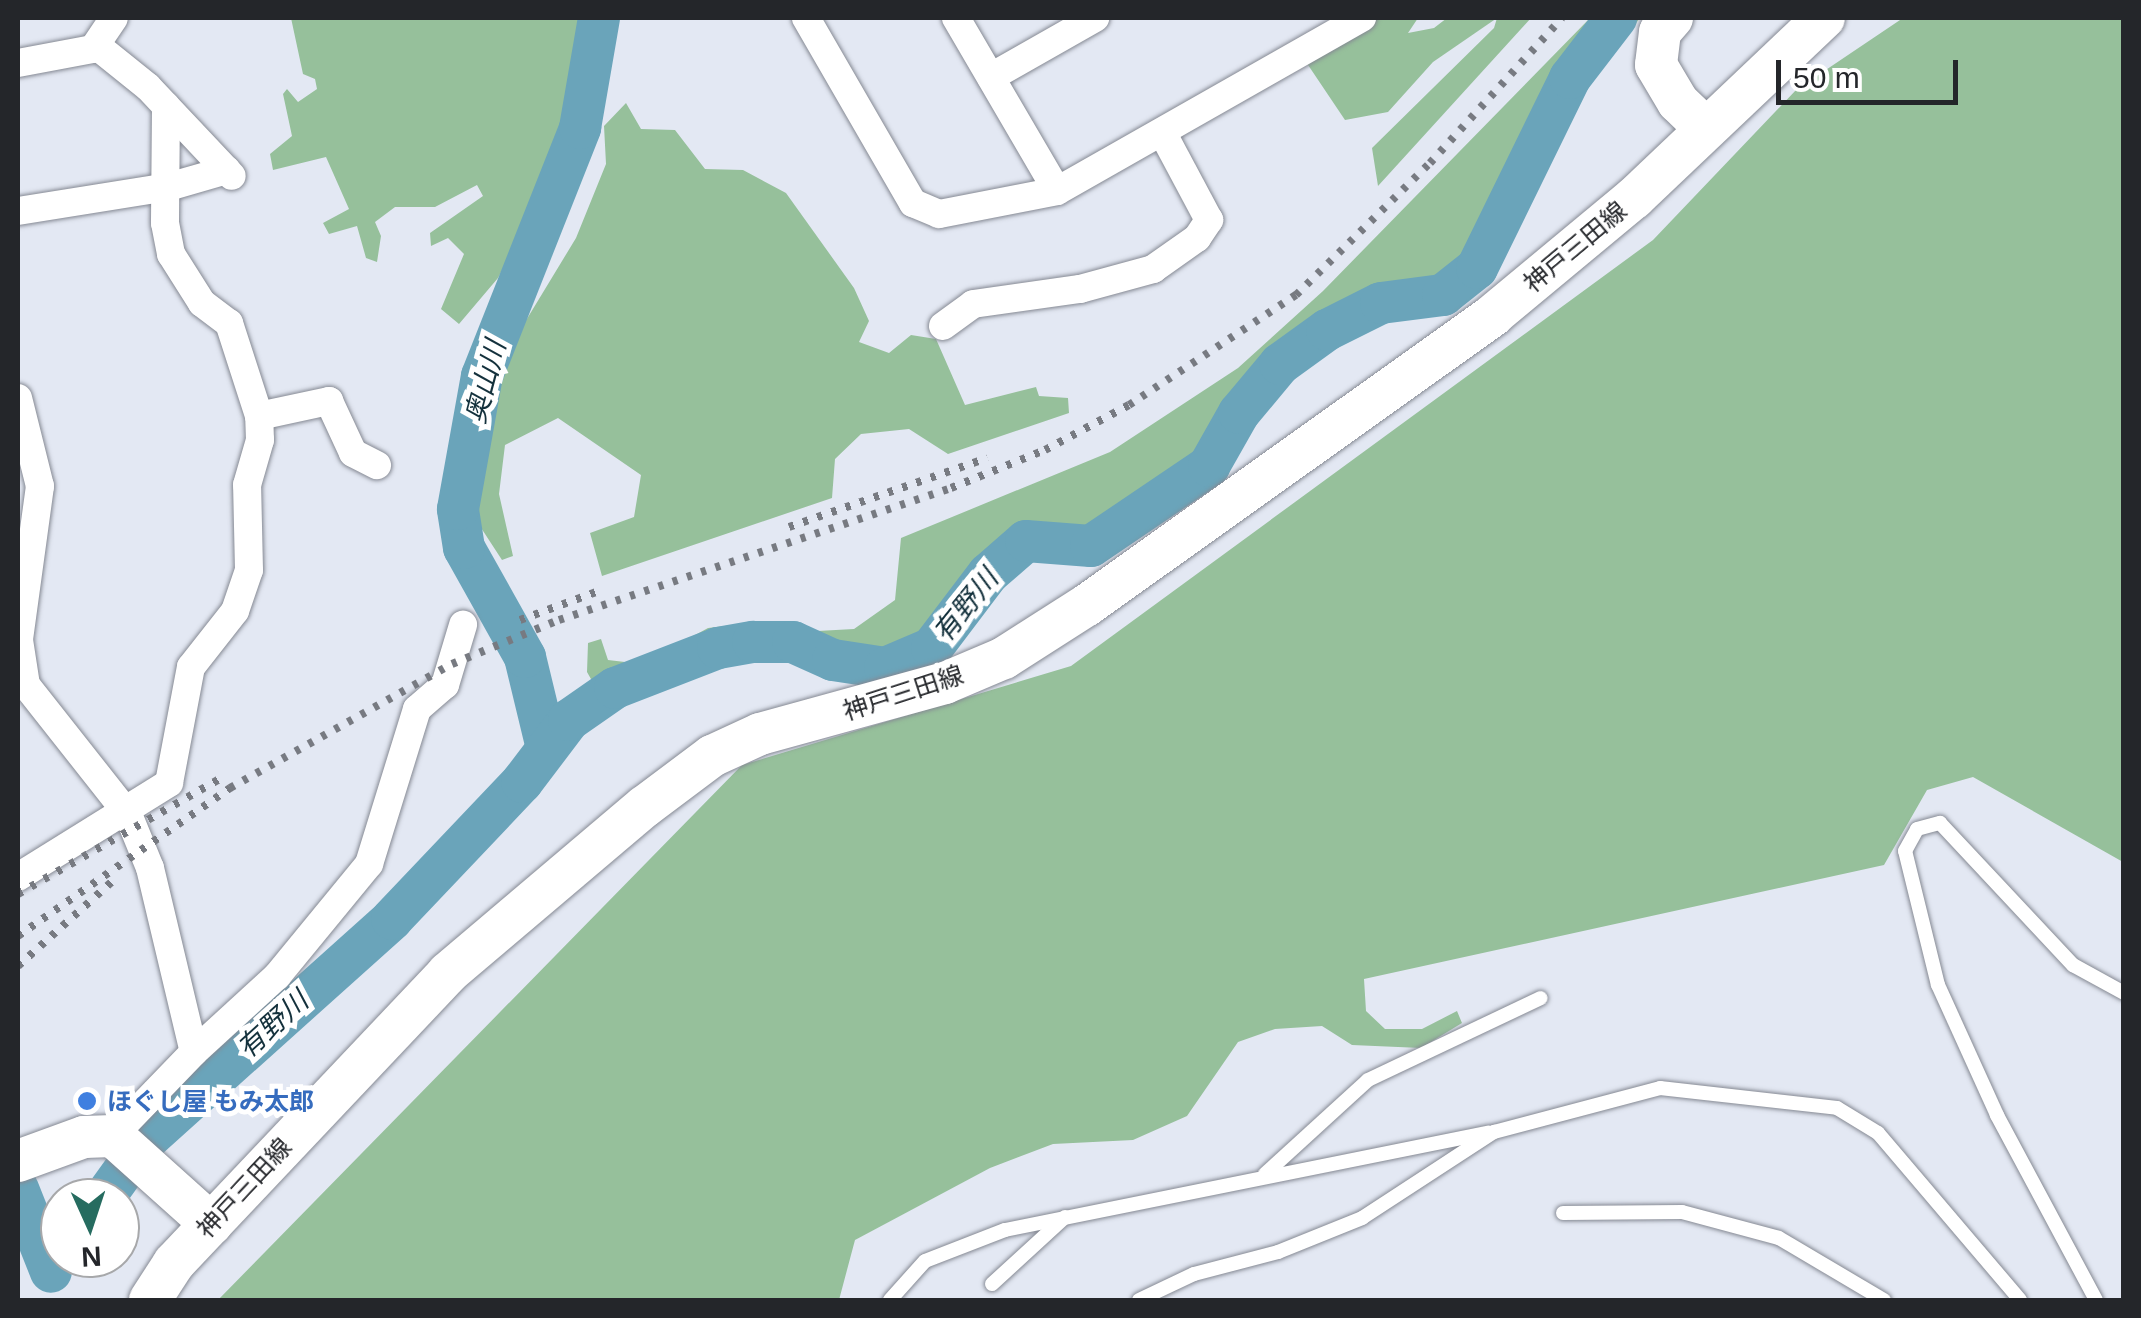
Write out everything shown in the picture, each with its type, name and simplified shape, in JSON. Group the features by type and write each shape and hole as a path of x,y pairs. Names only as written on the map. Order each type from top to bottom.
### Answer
{"main road":[{"path":"1672,18 1660,32 1656,65 1678,102 1705,128"},
{"name":"神戸三田線","path":"150,1300 199,1214 448,973 699,766 760,734 946,683 1004,658 1088,605 1493,315 1634,198 1824,18"},
{"path":"18,1161 84,1137 118,1139 199,1214"}],"street":[{"path":"18,63 97,46 114,18"},
{"path":"806,18 913,203 940,214 1057,192 1362,18"},
{"path":"956,18 1057,192"},
{"path":"990,77 1095,18"},
{"path":"18,211 229,173 166,106 97,46"},
{"path":"18,876 128,814 168,783 191,667 235,611 244,584 248,485 260,440 259,416 228,323 202,303 172,254 164,187 166,106"},
{"path":"943,326 973,304 1080,289 1153,268 1197,238 1209,220 1162,134"},
{"path":"18,398 40,486 19,640 26,685 128,814 150,868 194,1052"},
{"path":"259,416 329,400 352,452 378,464"},
{"path":"118,1139 194,1052 277,976 370,864 416,709 445,685 463,626"}],"lane":[{"path":"2096,1300 1998,1115 1938,985 1905,851 1918,829 1940,824 2073,965 2124,993"},
{"path":"1264,1175 1368,1080 1541,998"},
{"path":"890,1300 925,1261 1005,1230 1264,1175 1494,1132 1660,1088 1837,1108 1878,1133 2020,1300"},
{"path":"1139,1300 1194,1274 1278,1252 1362,1218 1494,1132"},
{"path":"1563,1213 1682,1212 1779,1238 1884,1300"},
{"path":"992,1284 1065,1217"}],"green space":[{"path":"291,18 600,18 586,107 498,278 459,324 441,309 464,254 448,238 431,246 430,233 483,196 477,185 435,207 395,207 375,222 381,236 377,262 366,258 357,226 329,234 323,223 349,209 326,157 273,170 270,154 292,136 283,94 287,89 298,102 317,89 315,79 303,74"},
{"path":"1375,18 1418,18 1408,33 1434,28 1447,18 1497,18 1433,62 1388,112 1345,120 1302,56"},
{"path":"1497,18 1531,18 1378,186 1372,148 1494,28"},
{"path":"1590,18 1640,18 1557,126 1502,245 1503,262 1474,293 1330,339 1276,383 1244,422 1216,482 1111,553 1018,536 985,567 915,669 867,683 837,679 796,661 727,663 608,709 587,672 588,643 601,639 608,660 642,664 708,628 750,623 799,632 854,629 895,600 901,538 1110,452 1238,368 1323,291"},
{"path":"1903,18 2123,18 2123,862 1973,777 1927,790 1884,865 1364,979 1366,1011 1385,1029 1422,1029 1457,1011 1462,1023 1421,1048 1352,1045 1322,1026 1275,1029 1238,1042 1187,1116 1133,1140 1053,1144 990,1168 855,1240 839,1300 218,1300 742,765 1071,666 1653,240 1796,90"},
{"path":"626,103 641,129 675,130 705,169 743,170 786,193 854,288 869,321 859,342 889,353 911,335 936,339 965,405 1036,387 1039,396 1068,398 1069,413 948,454 909,429 861,434 835,459 832,498 602,576 590,533 634,517 641,475 558,418 505,445 499,494 513,556 502,560 472,514 475,427 522,327 576,238 606,164 604,126"}],"waterway":[{"name":"奥山川","path":"546,744 525,657 464,548 458,509 482,376 580,128 599,18"},
{"name":"有野川","path":"118,1178 145,1141 392,919 522,782 569,720 615,688 718,648 753,642 793,642 833,660 885,668 932,648 988,574 1026,541 1091,546 1209,466 1239,413 1280,364 1327,330 1381,303 1443,295 1477,268 1570,78 1616,18"},
{"path":"18,1189 40,1244"}],"railway":[{"path":"18,936 230,788 452,664 559,620 951,488 1045,450 1129,405 1296,295 1430,163 1562,18"},
{"path":"789,527 987,458"},
{"path":"520,620 599,591"},
{"path":"18,894 221,778"},
{"path":"18,966 116,878"}],"place":[{"name":"ほぐし屋 もみ太郎","path":"87,1101"}]}
